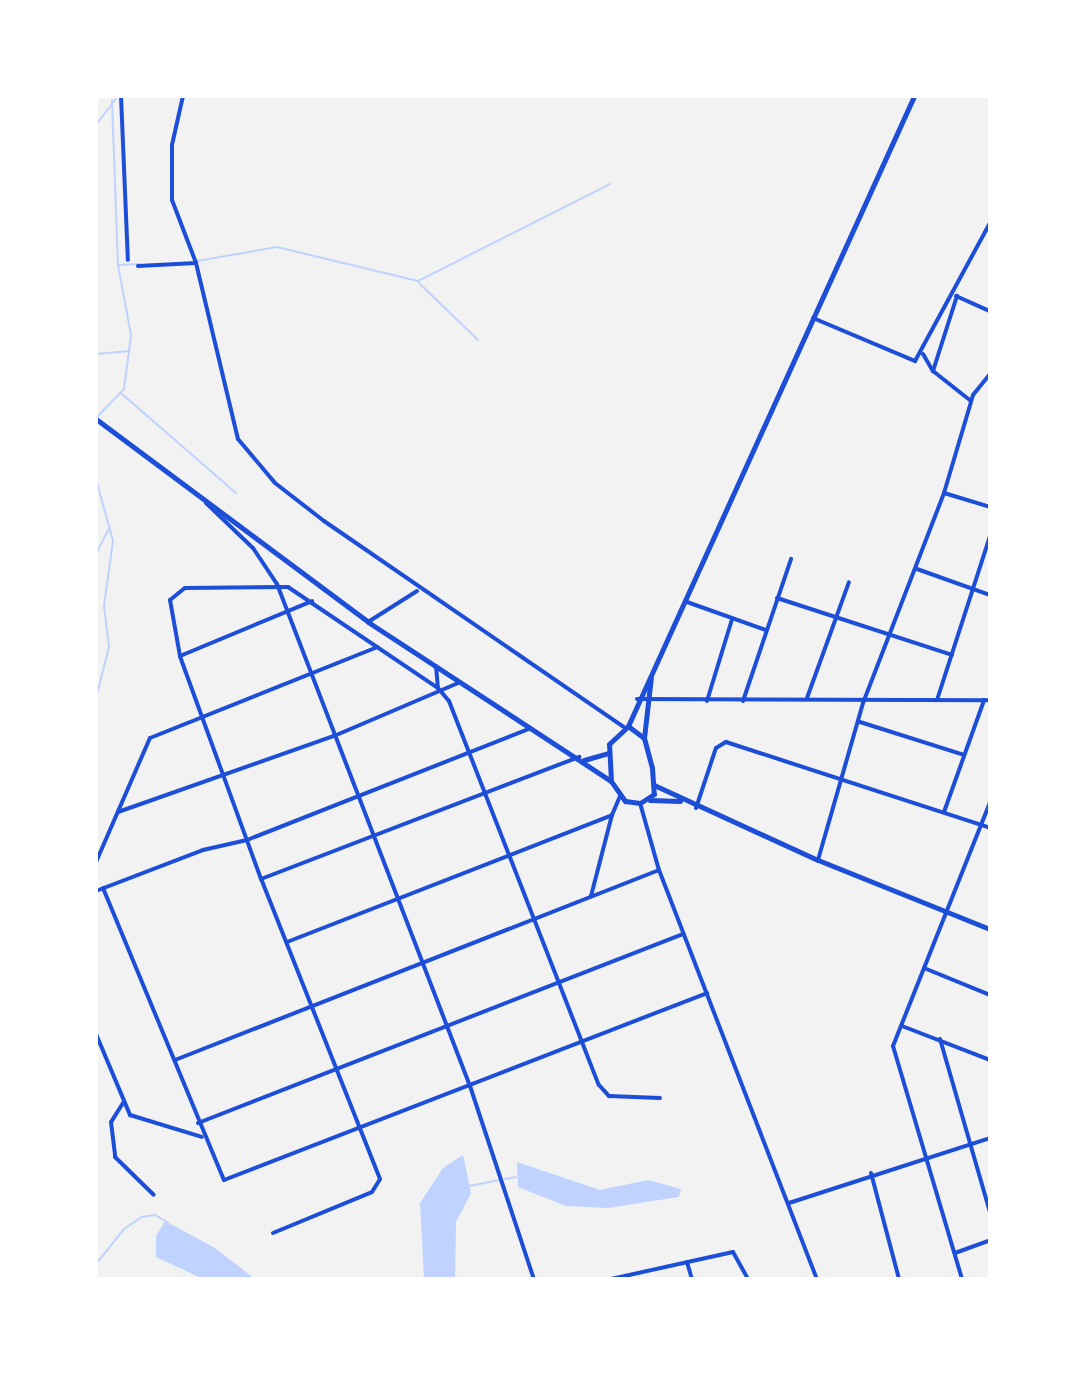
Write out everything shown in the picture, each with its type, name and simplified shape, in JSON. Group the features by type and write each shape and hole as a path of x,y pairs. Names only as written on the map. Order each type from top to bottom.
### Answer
{"main road":[{"path":"611,781 608,753 626,727 687,602 914,96"},
{"path":"96,419 368,622 458,683 582,759 611,781 620,796 640,803 650,800 681,801"},
{"path":"650,800 654,785 644,738 646,702 654,669"},
{"path":"626,727 644,738"},
{"path":"582,759 608,753"},
{"path":"654,785 696,808 990,929"}],"street":[{"path":"121,96 128,260"},
{"path":"183,96 169,178 177,219 196,263 238,439 275,483 418,590 626,727"},
{"path":"813,318 910,361 923,354 990,223"},
{"path":"138,266 196,263"},
{"path":"955,295 990,311"},
{"path":"933,371 955,295"},
{"path":"923,354 933,371 971,401"},
{"path":"818,860 865,699 917,569 944,493 971,401 990,374"},
{"path":"944,493 990,507"},
{"path":"203,496 264,560 277,584 470,1086 534,1279"},
{"path":"937,700 990,536"},
{"path":"743,701 791,559"},
{"path":"917,569 990,595"},
{"path":"807,698 849,582"},
{"path":"273,1233 380,1184 362,1129 200,718 180,656 170,600 185,588 277,584 312,601 438,688 449,701 580,1039 605,1094 660,1098"},
{"path":"368,622 418,590"},
{"path":"777,598 952,655"},
{"path":"180,656 312,601"},
{"path":"687,602 766,630"},
{"path":"707,701 732,619"},
{"path":"96,862 150,738 378,647"},
{"path":"436,666 438,688"},
{"path":"118,812 222,778 334,736 438,688 458,683"},
{"path":"637,699 646,702 807,698 987,700 944,812"},
{"path":"860,722 964,755"},
{"path":"96,891 203,850 247,840 531,728"},
{"path":"696,808 716,748 732,742 990,828"},
{"path":"261,879 484,793 582,759"},
{"path":"591,896 620,796"},
{"path":"962,1279 923,1157 894,1041 990,802"},
{"path":"640,803 659,870 817,1279"},
{"path":"287,942 612,815"},
{"path":"175,1060 659,870"},
{"path":"103,888 220,1176 239,1177 580,1039 707,993"},
{"path":"198,1123 683,934"},
{"path":"924,968 990,995"},
{"path":"902,1026 990,1060"},
{"path":"96,1034 123,1103 137,1120 202,1137"},
{"path":"940,1039 990,1212"},
{"path":"123,1103 111,1122 115,1157 154,1195"},
{"path":"789,1203 871,1173 990,1138"},
{"path":"871,1173 899,1279"},
{"path":"955,1253 990,1240"},
{"path":"611,1279 733,1252 748,1279"},
{"path":"687,1262 692,1279"}],"water":[{"path":"463,1155 471,1193 456,1222 455,1279 424,1279 420,1203 443,1168"},
{"path":"517,1162 600,1190 648,1180 681,1189 679,1197 608,1208 566,1206 518,1187"},
{"path":"165,1221 215,1248 255,1279 203,1279 156,1257 156,1236"}],"waterway":[{"path":"96,125 118,96"},
{"path":"96,418 124,389 131,335 118,265 112,101"},
{"path":"197,261 277,247 418,281 610,184"},
{"path":"118,265 139,264"},
{"path":"419,283 478,340"},
{"path":"96,354 130,351"},
{"path":"990,385 990,391"},
{"path":"122,394 236,493"},
{"path":"96,479 113,541 104,606 109,647 96,698"},
{"path":"96,554 110,527"},
{"path":"505,1179 516,1177"},
{"path":"469,1186 499,1180"},
{"path":"96,1264 124,1229 142,1217 155,1215 167,1222"}]}
